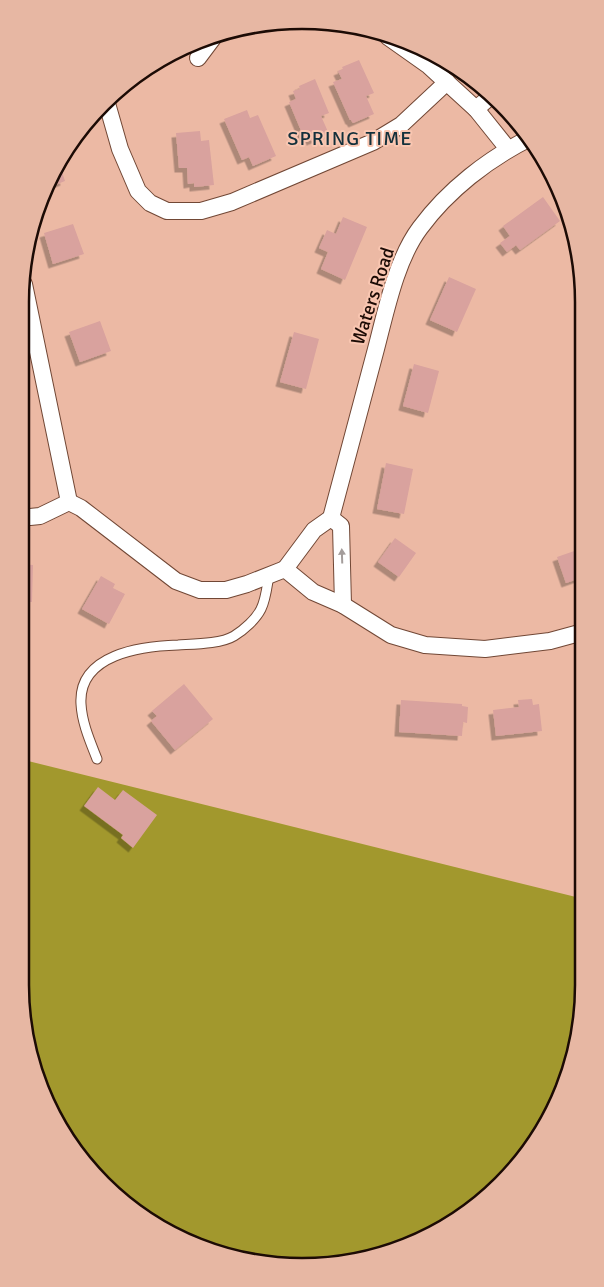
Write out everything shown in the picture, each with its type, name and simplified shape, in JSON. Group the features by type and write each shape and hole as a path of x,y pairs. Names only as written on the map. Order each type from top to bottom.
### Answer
{"street":[{"path":"198,58 207,46"},
{"path":"406,49 429,66 476,109 508,149"},
{"path":"109,109 120,149 138,191 150,203 167,211 201,211 232,202 373,142 401,125 447,82"},
{"path":"476,109 486,101"},
{"name":"Waters Road","path":"331,518 382,327 399,271 408,249 419,230 436,209 482,167 508,149 523,142"},
{"path":"29,308 69,502"},
{"path":"69,502 81,508 176,581 200,590 226,590 247,584 284,569 314,530 331,518 341,526 343,605"},
{"path":"29,517 40,516 69,502"},
{"path":"284,569 313,592 343,605 391,635 425,645 485,649 550,641 575,634"}],"lane":[{"path":"97,759 86,730 81,702 83,687 89,675 103,662 129,651 206,643 233,637 248,625 261,609 269,575"}],"shaded area":[{"path":"29,761 575,897 575,1003 570,1038 561,1073 547,1106 539,1122 519,1151 482,1190 439,1222 390,1244 338,1256 284,1258 231,1249 181,1230 165,1222 136,1202 109,1178 75,1137 57,1106 38,1056 29,1003"}],"building":[{"path":"359,60 374,93 366,96 374,114 353,123 333,82 342,79 338,71 343,69 342,67"},
{"path":"315,79 329,113 321,116 329,134 311,141 310,138 305,140 289,102 296,99 293,91 300,89 299,86"},
{"path":"247,110 250,118 258,115 276,156 253,166 249,157 242,160 224,119"},
{"path":"200,131 201,141 209,140 214,185 194,187 194,183 188,184 187,168 179,168 176,133"},
{"path":"62,171 65,181 55,185"},
{"path":"543,197 560,221 520,250 516,245 507,252 500,243 510,236 503,226"},
{"path":"343,217 367,227 345,280 321,269 328,252 319,248 327,230 336,234"},
{"path":"73,224 84,254 53,264 44,233"},
{"path":"449,277 476,289 457,332 430,320"},
{"path":"100,321 111,351 80,362 69,332"},
{"path":"294,332 319,339 306,389 280,382"},
{"path":"414,364 439,371 428,413 403,406"},
{"path":"386,463 413,469 404,514 377,509"},
{"path":"395,538 416,553 399,577 378,562"},
{"path":"575,551 575,580 566,583 557,557"},
{"path":"29,565 33,565 32,602 29,602"},
{"path":"101,576 115,584 113,588 125,594 109,624 82,609"},
{"path":"184,684 213,719 175,750 151,721 157,716 152,711"},
{"path":"532,699 533,705 539,704 542,731 496,736 493,710 519,707 518,700"},
{"path":"401,700 462,704 462,706 468,707 467,723 463,722 462,736 399,732"},
{"path":"98,787 115,800 123,790 157,815 133,848 121,838 123,835 84,806"}],"district":[{"name":"SPRING TIME","path":"350,138"}]}
